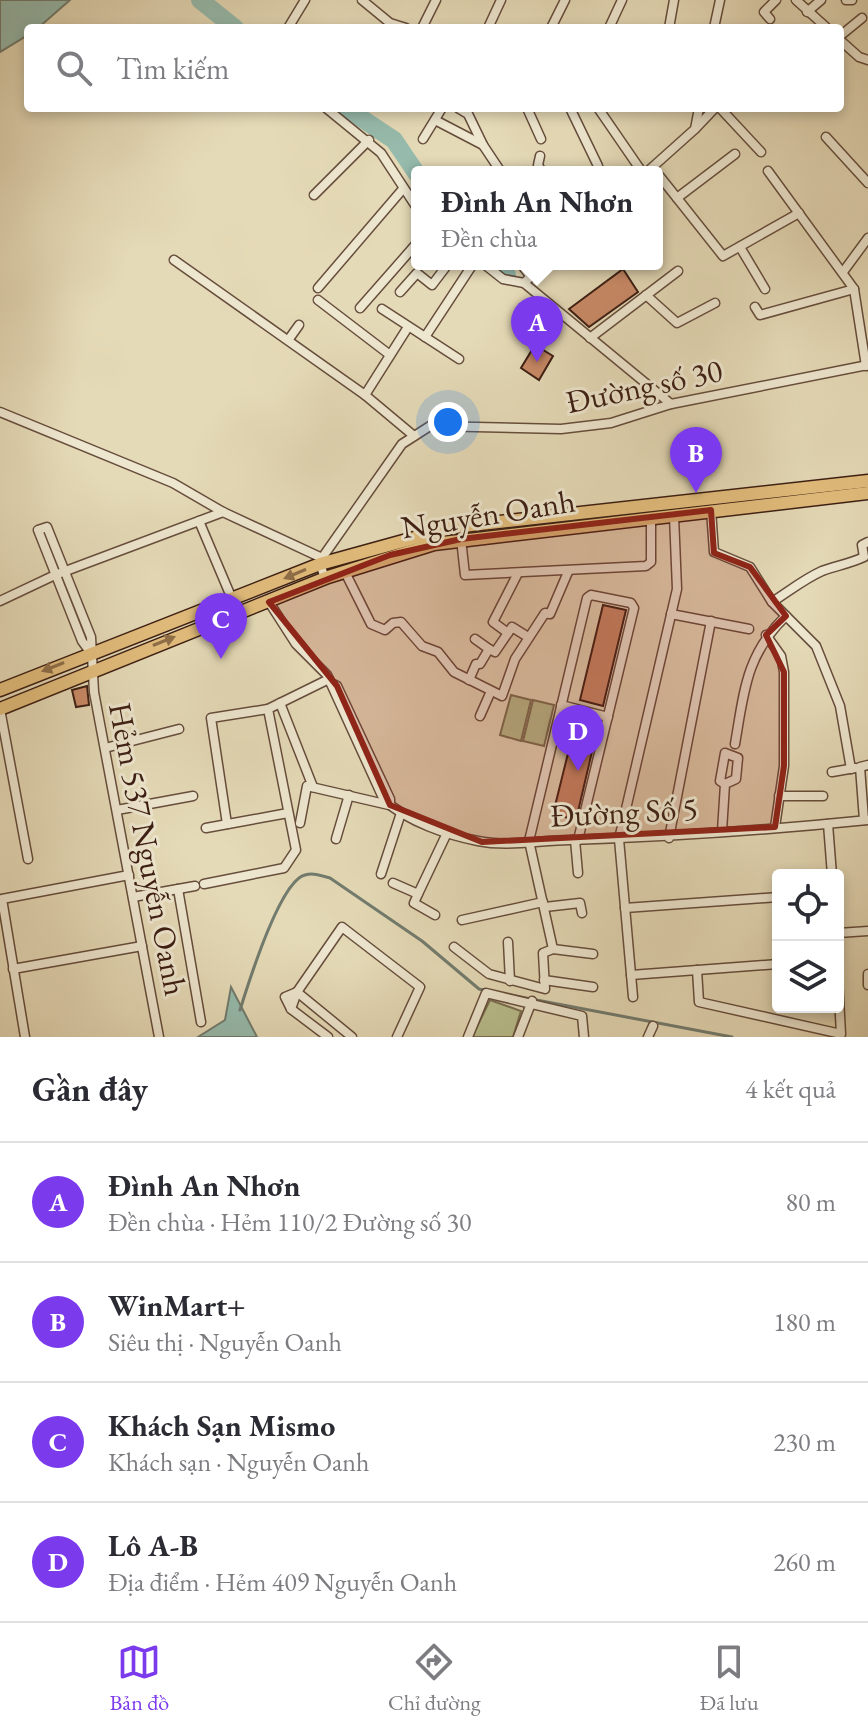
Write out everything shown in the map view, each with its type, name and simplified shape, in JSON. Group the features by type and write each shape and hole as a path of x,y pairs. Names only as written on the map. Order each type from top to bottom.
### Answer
{"main road":[{"name":"Nguyễn Oanh","path":"1,688 263,588 321,561 454,527 868,481"},
{"name":"Nguyễn Oanh","path":"0,709 92,669 390,555 461,539 868,493"},
{"path":"263,588 269,602"}],"street":[{"path":"290,24 305,0"},
{"path":"362,0 393,24"},
{"path":"424,24 436,0"},
{"path":"490,24 501,0"},
{"path":"553,24 565,0"},
{"path":"611,24 622,0"},
{"path":"670,24 674,0"},
{"path":"715,24 720,0"},
{"path":"770,19 764,12 776,0"},
{"path":"796,0 822,24"},
{"path":"807,12 821,0"},
{"path":"846,0 852,0"},
{"path":"844,40 862,18"},
{"path":"844,44 868,60"},
{"path":"331,112 369,140 411,201"},
{"path":"423,139 440,112"},
{"path":"465,112 497,166"},
{"path":"529,112 541,139"},
{"path":"572,112 598,166"},
{"path":"601,112 647,166"},
{"path":"695,129 698,112"},
{"path":"656,166 714,112"},
{"path":"722,112 761,152"},
{"path":"435,120 483,145"},
{"path":"826,137 868,183"},
{"path":"314,195 369,140"},
{"path":"677,198 735,154"},
{"path":"539,166 540,156"},
{"path":"768,171 854,289 867,366"},
{"path":"663,183 723,256 799,213"},
{"path":"318,288 402,190"},
{"path":"843,272 868,238"},
{"path":"740,247 765,289"},
{"path":"360,308 411,250"},
{"path":"174,260 289,339 414,436"},
{"path":"400,292 417,273 432,285 443,270"},
{"path":"425,337 469,270"},
{"path":"492,270 503,279 527,280 538,270"},
{"path":"523,270 527,280 590,338 671,404"},
{"path":"590,338 678,271"},
{"path":"755,307 760,315 854,289"},
{"path":"646,295 677,323 715,303"},
{"path":"318,300 390,355"},
{"path":"382,309 459,359"},
{"path":"289,339 299,325"},
{"path":"365,395 408,327"},
{"name":"Đường số 30","path":"321,561 369,487 402,444 430,426 561,429 611,423 671,404 867,366"},
{"path":"0,412 173,483 321,561 325,578"},
{"path":"711,510 714,552 750,567 772,602 816,646 860,767 866,820"},
{"path":"0,601 65,571 223,512"},
{"path":"633,997 619,839 671,614 678,570 674,516"},
{"path":"461,539 465,575 568,572 650,565 651,519"},
{"path":"199,521 232,599"},
{"path":"47,527 91,637 90,652 38,530 47,527"},
{"path":"772,602 826,569 836,570 864,557 862,545 868,542"},
{"path":"345,572 371,624 385,630 393,623 401,622 422,646 438,652 454,672 503,696 515,659 545,613 549,614 568,572"},
{"path":"508,633 493,622 518,573"},
{"path":"553,949 529,841 587,598 591,595 631,603 634,608 577,840 578,873"},
{"path":"269,602 296,644 337,686 390,799 390,805 307,786 300,823"},
{"path":"671,614 749,629"},
{"path":"735,744 749,670 766,635 786,616"},
{"path":"669,838 711,621"},
{"path":"475,639 495,652 513,627 528,637"},
{"path":"766,635 781,656 784,672 784,766 775,827"},
{"path":"469,680 489,649"},
{"name":"Hẻm 537 Nguyễn Oanh","path":"90,652 159,1037"},
{"path":"227,824 211,718 268,709 330,681"},
{"path":"480,716 491,691"},
{"path":"280,703 313,787"},
{"path":"561,705 608,717"},
{"path":"0,709 28,859"},
{"path":"133,897 284,868 290,860 296,850 268,709"},
{"path":"105,748 179,729"},
{"path":"832,772 860,767"},
{"path":"722,831 725,784"},
{"path":"336,839 349,795"},
{"path":"117,810 193,796"},
{"path":"779,796 823,796"},
{"name":"Đường Số 5","path":"390,805 447,833 482,842 669,838 866,820"},
{"path":"206,828 288,813"},
{"path":"381,874 401,813"},
{"path":"828,824 832,869"},
{"path":"435,915 414,903 447,833"},
{"path":"25,1037 1,899 129,875"},
{"path":"393,883 418,894"},
{"path":"178,889 201,1022"},
{"path":"625,908 772,897"},
{"path":"462,920 544,904 580,903 582,913"},
{"path":"328,1037 291,1009 285,997 297,992 342,927 420,987 397,1037"},
{"path":"844,933 868,931"},
{"path":"508,942 510,981"},
{"path":"13,969 142,946"},
{"path":"454,947 489,974 545,989 543,953 553,949 593,954"},
{"path":"631,975 772,964"},
{"path":"697,970 699,1002 841,1034 840,1013"},
{"path":"868,974 868,985"},
{"path":"544,980 593,987"},
{"path":"297,992 352,1037"},
{"path":"468,1037 486,993 532,1001 582,1016 584,1037"},
{"path":"518,1037 532,1001"},
{"path":"648,1037 653,1026"}],"highlighted area":[{"path":"711,510 714,553 750,567 786,616 766,635 784,672 784,766 775,827 482,842 390,805 337,686 269,602 390,555 461,539"}],"green space":[{"path":"511,695 531,700 521,741 500,735"},
{"path":"533,700 554,705 544,746 523,741"},
{"path":"490,1000 521,1011 513,1037 472,1037"}],"shaded area":[{"path":"0,0 70,0 43,24 24,24 24,37 0,52"},
{"path":"231,987 257,1037 198,1037 225,1020"}],"building":[{"path":"622,270 638,292 589,327 569,309"},
{"path":"535,345 553,356 539,380 521,368"},
{"path":"603,605 626,610 603,706 580,700"},
{"path":"87,686 89,705 76,707 72,690"},
{"path":"576,721 598,726 576,820 553,814"}],"waterway":[{"path":"200,0 230,24"},
{"path":"352,112 394,140 412,166"},
{"path":"502,270 507,275"},
{"path":"240,1010 264,940 281,902 299,878 311,874 330,878 422,941 479,989 487,991"},
{"path":"510,995 732,1037"}],"place":[{"name":"Đình An Nhơn","path":"537,362"},
{"name":"WinMart+","path":"696,493"},
{"name":"Khách Sạn Mismo","path":"221,659"},
{"name":"Lô A-B","path":"578,771"}]}
